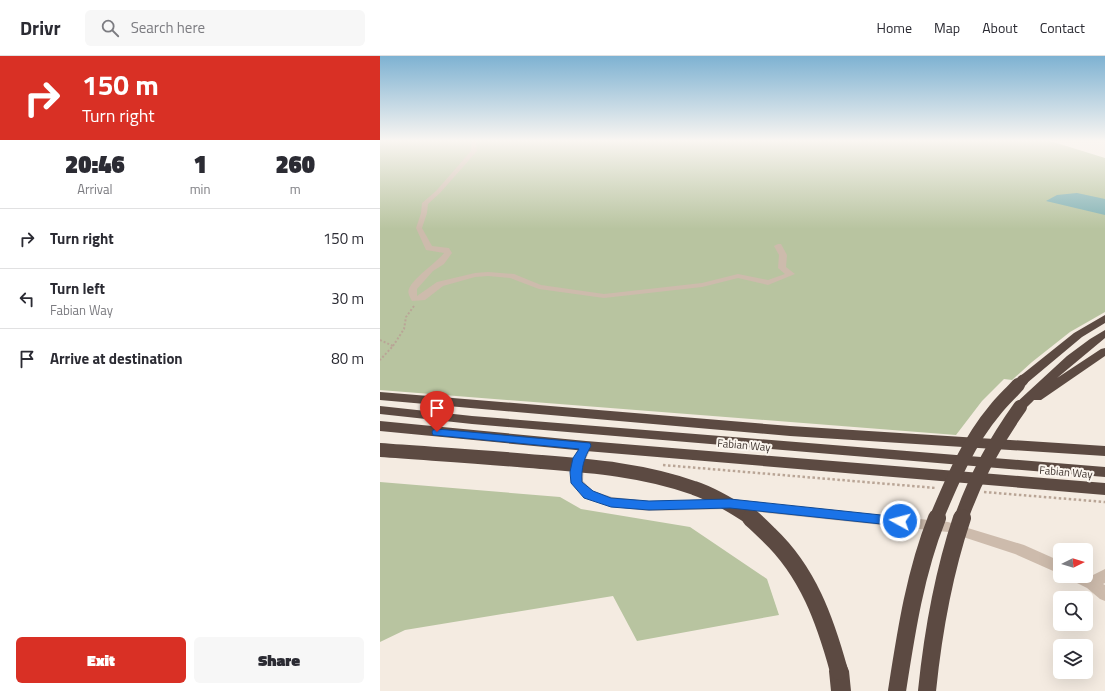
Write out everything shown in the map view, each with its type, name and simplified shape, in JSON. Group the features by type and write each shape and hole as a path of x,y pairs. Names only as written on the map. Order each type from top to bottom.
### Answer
{"highway":[{"path":"898,691 911,608 921,569 942,505 975,437 997,406 1023,380 1078,335 1105,318"},
{"path":"927,691 941,594 965,509 976,482 997,441 1020,407 1045,382 1093,341 1105,333"},
{"path":"1020,407 1105,351"},
{"path":"380,396 790,431 1105,451"},
{"name":"Fabian Way","path":"380,410 480,421 1105,472"},
{"name":"Fabian Way","path":"380,426 586,446 1105,489"},
{"path":"380,450 564,464 627,471 682,483 727,501 744,511 776,541 791,559 804,579 828,633 839,671 841,691"}],"street":[{"path":"458,170 438,192 425,203 424,213 419,228 429,248 446,250 448,253 441,262 430,269 413,289 413,296 415,299 422,298 440,284 475,275 488,274 511,276 539,288 604,296 702,285 738,276 752,278 768,283 791,274 782,268 783,255 778,246"},
{"path":"586,446 579,458 576,472 577,483 588,494 611,502 649,506 730,504 948,527 1019,549 1053,565"},
{"path":"1093,582 1105,575"},
{"path":"1092,583 1105,594"}],"path":[{"path":"380,360 393,346 404,329 406,317 419,299"},
{"path":"380,340 393,346"}],"green space":[{"path":"380,170 1105,170 1105,312 1070,332 1012,380 1004,379 982,401 956,435 380,390"},
{"path":"380,482 560,497 581,509 690,527 767,579 779,615 637,641 613,596 405,630 380,642"}],"water":[{"path":"1077,193 1105,199 1105,215 1046,201 1057,195"}],"route":[{"path":"437,432 586,446 579,458 576,472 577,483 588,494 611,502 649,506 730,504 900,521"}]}
